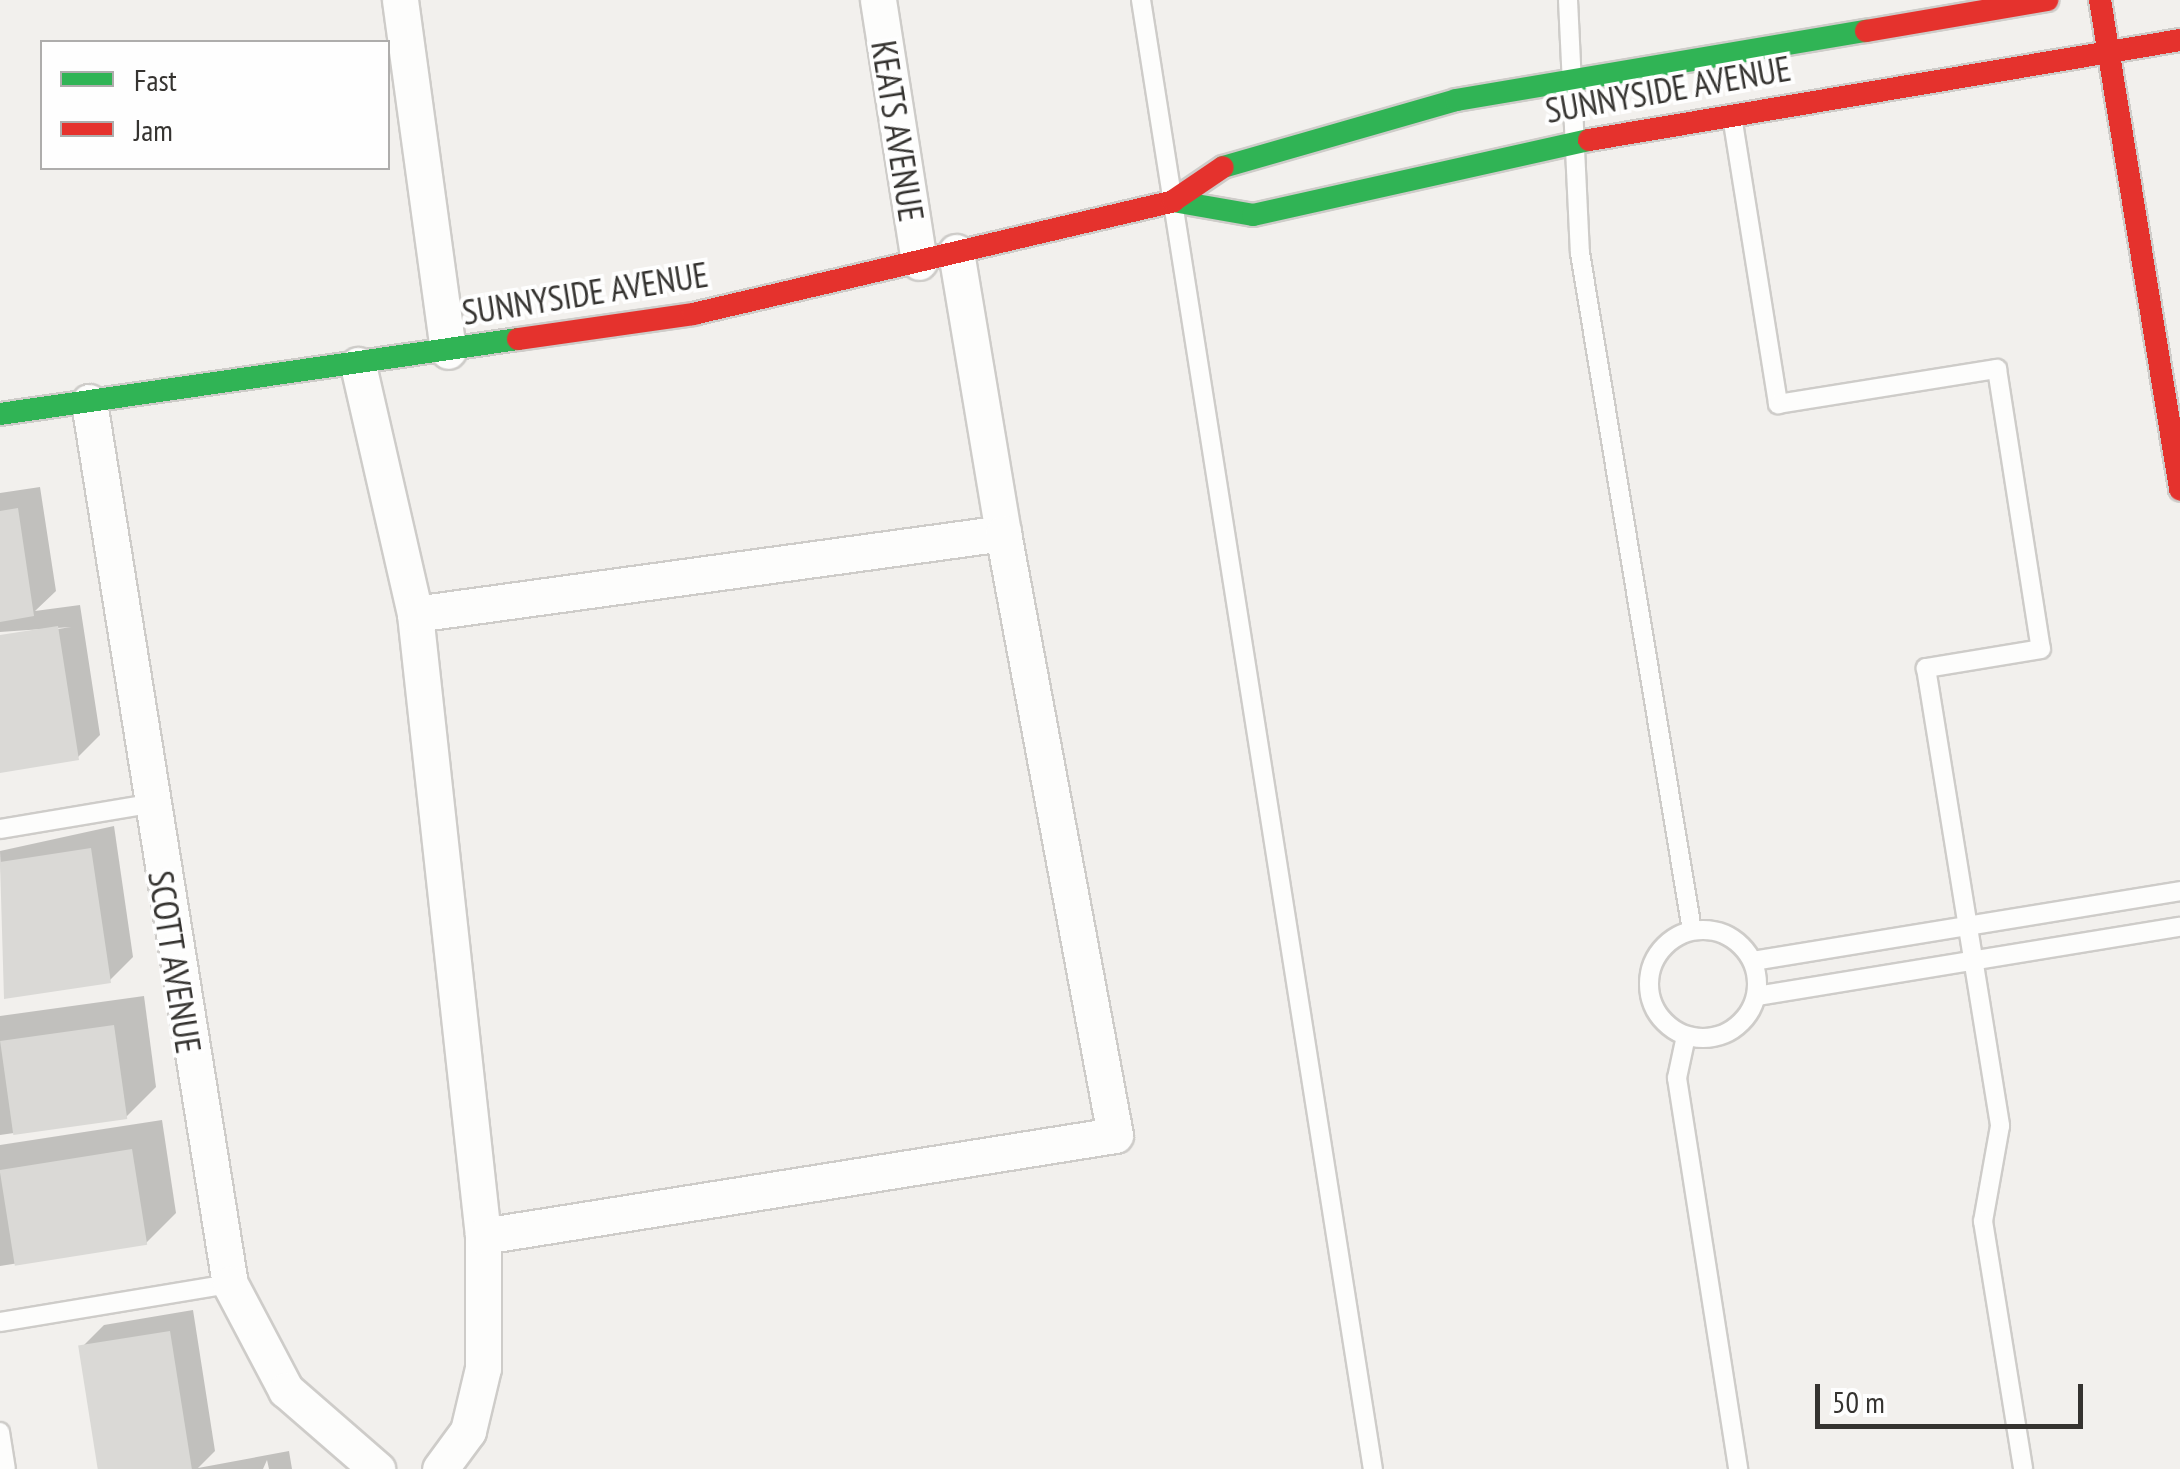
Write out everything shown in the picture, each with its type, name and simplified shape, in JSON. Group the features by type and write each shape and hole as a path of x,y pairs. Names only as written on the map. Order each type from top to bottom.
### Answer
{"main road":[{"name":"SUNNYSIDE AVENUE","path":"0,414 693,314 1173,202 1240,156 1574,76 2047,0"},
{"path":"2100,0 2180,490"},
{"name":"SUNNYSIDE AVENUE","path":"1173,202 1252,216 1570,142 2180,40"}],"street":[{"path":"400,0 448,350"},
{"name":"KEATS AVENUE","path":"878,0 920,262"},
{"path":"483,1236 1115,1135 1003,533 956,252"},
{"path":"358,365 415,614 483,1236 483,1368 468,1431 440,1469"},
{"name":"SCOTT AVENUE","path":"89,402 150,804 230,1284 286,1390 377,1469"},
{"path":"415,614 1003,533"}],"lane":[{"path":"1141,0 1374,1469"},
{"path":"1568,0 1574,76 1570,142 1692,930"},
{"path":"1732,112 1778,404 1997,370 2041,649 1926,668 2000,1126 1983,1221 2022,1469"},
{"path":"0,829 150,804"},
{"path":"1753,961 2180,891"},
{"path":"1756,996 2180,927"},
{"path":"1692,930 1734,939 1753,961 1756,996 1730,1031 1686,1036 1658,1014 1649,980 1662,948 1692,930"},
{"path":"1686,1036 1677,1078 1738,1469"},
{"path":"0,1322 230,1284"},
{"path":"0,1432 6,1469"}],"building":[{"path":"18,508 34,616 0,622 0,511"},
{"path":"58,626 79,760 0,773 0,635"},
{"path":"91,848 111,983 4,999 0,862"},
{"path":"114,1025 127,1119 13,1135 0,1041"},
{"path":"132,1149 147,1245 15,1266 0,1170"},
{"path":"170,1331 192,1469 98,1469 78,1346"}],"traffic: fast":[{"path":"1223,167 1456,100 1866,31"},
{"path":"1173,201 1253,215 1589,140"},
{"path":"0,414 518,339"}],"traffic: jam":[{"path":"1866,31 2047,0"},
{"path":"2100,0 2180,489"},
{"path":"1589,140 2180,40"},
{"path":"518,339 693,314 1173,201 1223,167"}]}
